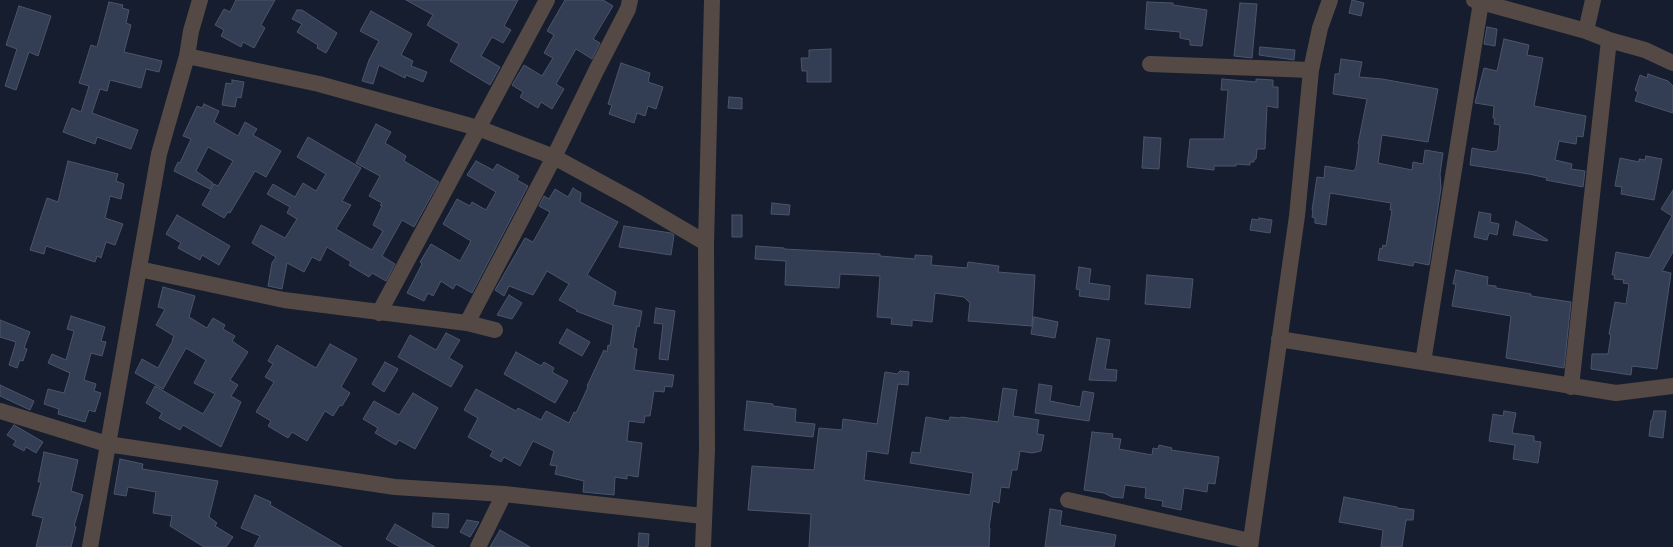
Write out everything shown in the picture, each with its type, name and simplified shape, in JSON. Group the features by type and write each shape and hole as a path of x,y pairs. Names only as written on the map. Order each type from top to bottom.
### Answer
{"street":[{"path":"90,547 159,154 187,56 191,31 200,0"},
{"path":"379,313 548,0"},
{"path":"467,323 554,157 628,9 630,0"},
{"path":"703,547 706,450 706,243 712,0"},
{"path":"1068,500 1250,544 1297,216 1311,70 1320,28 1330,0"},
{"path":"1586,31 1593,0"},
{"path":"1423,362 1477,1 1586,31 1609,40 1645,50 1673,63"},
{"path":"1571,386 1609,40"},
{"path":"187,56 318,84 478,128 554,157 633,200 706,243"},
{"path":"1150,64 1311,70"},
{"path":"139,269 284,300 467,323 495,330"},
{"path":"1279,339 1616,393 1673,386"},
{"path":"0,411 107,444 394,487 504,494 703,516"},
{"path":"478,547 504,494"}],"building":[{"path":"236,0 275,0 261,25 265,28 254,48 243,42 241,47 221,36 224,30 215,25 224,9 230,12"},
{"path":"406,0 518,0 504,26 511,30 503,43 492,37 481,56 500,67 490,85 450,61 459,44 427,25 433,15"},
{"path":"565,0 603,0 613,6 593,39 600,43 592,59 576,49 556,84 564,89 552,109 541,102 538,108 520,97 523,92 512,85 524,65 542,76 553,58 544,53 554,35 547,31"},
{"path":"1352,0 1364,3 1361,16 1349,13"},
{"path":"109,2 123,5 122,8 129,10 126,23 131,25 124,52 162,61 159,72 146,69 141,88 110,80 107,91 100,89 92,113 138,130 131,149 97,137 95,144 63,132 72,108 81,112 89,86 79,83 91,45 97,47"},
{"path":"1147,2 1173,3 1173,5 1207,10 1202,46 1190,45 1190,40 1180,38 1180,32 1145,29"},
{"path":"1240,3 1257,4 1252,58 1234,56"},
{"path":"19,6 51,16 38,56 29,52 16,90 5,86 17,49 6,45"},
{"path":"297,10 302,10 337,33 326,53 317,48 318,45 297,32 302,24 292,19"},
{"path":"371,11 412,34 401,55 413,61 411,66 427,72 423,82 406,75 405,78 379,65 373,84 362,81 369,60 379,41 360,31"},
{"path":"1487,27 1497,29 1495,46 1484,44"},
{"path":"1504,39 1529,45 1527,55 1543,58 1534,106 1586,116 1583,137 1577,136 1576,144 1559,141 1555,160 1572,164 1571,169 1585,171 1583,187 1546,180 1547,178 1529,174 1470,165 1472,148 1494,152 1497,151 1500,125 1494,124 1494,106 1475,103 1484,68 1497,71"},
{"path":"1260,47 1295,50 1294,60 1259,55"},
{"path":"831,49 831,82 807,82 807,71 802,71 801,58 809,58 809,50"},
{"path":"1341,59 1362,62 1359,77 1382,79 1438,89 1428,142 1382,135 1378,163 1412,170 1413,162 1423,164 1425,150 1443,153 1440,174 1441,188 1429,265 1414,262 1413,266 1378,260 1380,248 1382,249 1383,245 1386,246 1392,210 1390,210 1391,203 1330,193 1326,225 1315,223 1315,218 1312,217 1317,177 1324,178 1325,166 1354,171 1356,167 1358,144 1367,99 1333,94 1335,74 1339,74"},
{"path":"621,63 650,73 648,82 663,87 656,109 648,106 645,116 637,113 634,123 609,114 612,105 608,104"},
{"path":"1648,74 1668,81 1673,86 1673,113 1635,101 1638,92 1635,90 1640,75 1647,78"},
{"path":"1222,79 1256,82 1256,79 1273,80 1273,87 1278,87 1278,108 1267,106 1265,149 1257,149 1256,159 1254,159 1254,162 1250,162 1250,165 1236,164 1236,166 1214,166 1214,170 1187,167 1190,139 1224,139 1228,90 1221,90"},
{"path":"232,80 244,82 241,98 237,97 235,107 222,105 226,83 232,84"},
{"path":"729,97 742,98 742,109 728,108"},
{"path":"204,104 219,111 214,122 238,136 245,122 257,129 253,135 281,151 266,177 255,171 230,213 228,212 224,218 202,205 214,184 218,186 233,161 208,147 196,171 213,183 210,189 174,171 178,162 180,163 191,139 183,136 197,106 202,108"},
{"path":"376,124 391,132 385,143 406,156 404,161 439,182 414,227 402,220 382,256 395,264 386,281 372,273 369,277 349,265 351,262 327,247 320,261 312,257 304,272 287,263 282,289 268,286 272,263 276,257 252,243 261,225 285,238 297,219 287,213 290,207 267,194 273,184 295,197 303,183 316,191 326,174 297,157 308,137 361,168 342,201 351,205 336,229 372,250 383,231 373,225 382,203 369,196 380,176 356,163"},
{"path":"1144,137 1161,138 1159,169 1142,168"},
{"path":"1646,156 1662,159 1654,200 1621,194 1622,187 1615,186 1620,158 1639,162 1639,159 1645,160"},
{"path":"68,161 118,174 116,181 124,184 121,199 110,196 105,218 123,224 115,245 106,242 101,258 97,256 95,262 46,246 44,254 30,250 47,198 58,202"},
{"path":"476,161 493,170 497,164 519,176 517,180 528,186 472,293 456,284 453,289 441,281 433,296 428,293 424,301 407,293 422,264 420,262 431,244 460,261 471,241 443,224 457,199 470,206 472,202 486,210 496,192 467,175"},
{"path":"573,188 581,193 580,202 618,222 587,275 616,292 613,305 642,311 639,327 637,326 633,348 637,349 634,370 674,375 672,387 665,386 664,392 654,391 650,416 645,416 644,423 629,421 627,441 642,443 638,477 627,475 627,479 615,477 614,495 583,492 584,481 555,474 557,466 550,465 554,451 533,441 520,466 504,457 501,462 490,456 493,451 468,437 478,418 464,410 476,389 516,411 518,408 541,420 546,411 569,423 574,412 576,413 604,350 607,352 608,345 610,346 613,325 576,311 577,310 559,300 569,284 547,271 533,295 509,286 504,296 495,290 525,238 533,242 550,212 539,206 544,196 549,199 555,189 568,197"},
{"path":"1673,190 1673,252 1662,271 1671,273 1657,369 1632,366 1631,375 1591,369 1592,354 1608,354 1611,335 1609,334 1615,302 1626,304 1629,284 1623,283 1624,280 1614,279 1615,275 1612,275 1616,252 1649,258 1672,216 1661,209"},
{"path":"772,203 790,205 789,215 771,214"},
{"path":"1479,212 1491,214 1490,222 1499,224 1497,235 1489,233 1487,240 1474,237"},
{"path":"177,215 230,246 219,265 202,255 200,260 178,248 181,243 166,234"},
{"path":"732,215 742,215 742,237 732,237"},
{"path":"1259,218 1272,220 1270,233 1250,230 1252,219 1259,220"},
{"path":"1516,221 1548,240 1513,235"},
{"path":"624,226 671,233 674,235 671,255 619,247"},
{"path":"756,246 880,254 880,256 915,259 915,255 932,256 931,265 967,268 968,262 999,266 998,272 1035,275 1032,326 968,321 970,303 964,297 935,293 932,322 912,320 912,326 891,324 892,318 877,317 880,276 840,274 839,288 785,285 786,261 755,259"},
{"path":"1079,267 1091,269 1089,283 1110,286 1109,300 1079,296 1080,290 1076,289"},
{"path":"1456,270 1488,277 1487,285 1496,286 1496,288 1531,294 1531,296 1571,302 1564,368 1506,358 1511,316 1452,306 1456,284 1453,284"},
{"path":"1147,275 1193,279 1190,308 1145,304"},
{"path":"163,287 195,296 189,317 207,328 213,318 225,325 223,329 235,336 232,341 248,352 230,380 238,385 231,396 241,402 221,447 183,425 180,430 159,418 162,413 146,403 155,386 203,414 215,394 194,383 206,360 186,348 163,389 135,373 142,359 158,368 173,340 174,336 156,325 165,309 158,307"},
{"path":"509,295 522,303 512,319 497,315"},
{"path":"656,308 675,311 668,360 659,359 663,324 654,323"},
{"path":"71,316 105,327 101,341 106,342 102,356 91,353 84,380 96,384 94,391 101,393 95,412 89,410 85,422 58,414 59,409 44,404 48,389 64,393 70,373 48,363 52,354 66,360 74,331 67,329"},
{"path":"1034,317 1058,322 1055,338 1031,334"},
{"path":"0,320 30,332 24,348 27,349 23,361 20,360 17,368 9,365 16,342 0,337"},
{"path":"567,329 590,342 582,356 559,343"},
{"path":"446,333 460,340 449,358 463,366 451,387 398,357 410,335 436,350"},
{"path":"1097,338 1110,340 1105,369 1117,370 1116,381 1089,380"},
{"path":"330,344 357,359 341,387 350,393 342,406 340,405 333,416 325,411 307,441 292,432 288,438 268,426 271,421 256,412 274,382 265,377 273,364 268,361 277,345 316,368"},
{"path":"516,352 541,366 544,362 554,368 552,372 568,381 555,403 504,374"},
{"path":"385,362 398,369 384,392 372,384"},
{"path":"900,371 909,372 908,385 898,384 888,454 867,451 864,480 970,495 973,473 910,463 912,452 920,453 926,417 949,421 950,417 961,417 998,422 1003,388 1017,390 1013,416 1039,420 1037,434 1044,435 1041,451 1032,453 1020,451 1017,470 1012,470 1009,488 1001,487 999,503 993,501 989,528 989,547 809,547 811,514 748,510 752,466 814,470 819,428 842,430 843,419 877,424 885,372 897,374"},
{"path":"1039,384 1052,386 1050,401 1080,407 1083,391 1094,393 1089,421 1035,413"},
{"path":"0,385 34,401 30,410 0,396"},
{"path":"413,393 438,408 415,449 399,440 396,445 375,433 378,428 363,419 374,401 399,415"},
{"path":"747,401 773,404 773,406 796,409 795,422 815,424 813,437 744,430"},
{"path":"1504,411 1516,413 1512,433 1534,436 1534,441 1541,442 1538,463 1513,459 1515,445 1489,441 1493,414 1503,416"},
{"path":"1654,411 1666,411 1663,438 1649,436"},
{"path":"14,425 43,442 36,453 26,447 24,451 13,445 16,441 7,435"},
{"path":"1092,432 1113,434 1112,438 1121,439 1119,449 1152,455 1153,448 1158,449 1159,445 1172,448 1171,450 1219,457 1215,484 1208,483 1207,492 1184,488 1181,510 1162,506 1163,501 1145,498 1146,488 1125,485 1123,498 1112,497 1104,493 1084,490"},
{"path":"44,452 78,460 71,491 83,495 74,526 76,527 71,547 36,547 43,518 32,515 41,482 38,482"},
{"path":"120,459 143,464 142,469 218,481 209,517 217,523 215,526 233,537 226,547 204,547 170,526 172,516 153,513 156,492 128,487 126,496 114,494"},
{"path":"255,495 271,502 270,505 342,547 254,547 260,536 241,528"},
{"path":"1344,497 1414,510 1413,520 1406,520 1402,547 1381,547 1383,530 1339,522"},
{"path":"1050,509 1062,511 1060,525 1116,535 1114,547 1045,547"},
{"path":"433,513 449,514 448,528 432,527"},
{"path":"467,520 479,522 470,537 460,532"},
{"path":"395,524 435,547 400,547 386,539"},
{"path":"500,530 530,547 490,547"},
{"path":"639,533 649,534 648,547 638,547"}]}
